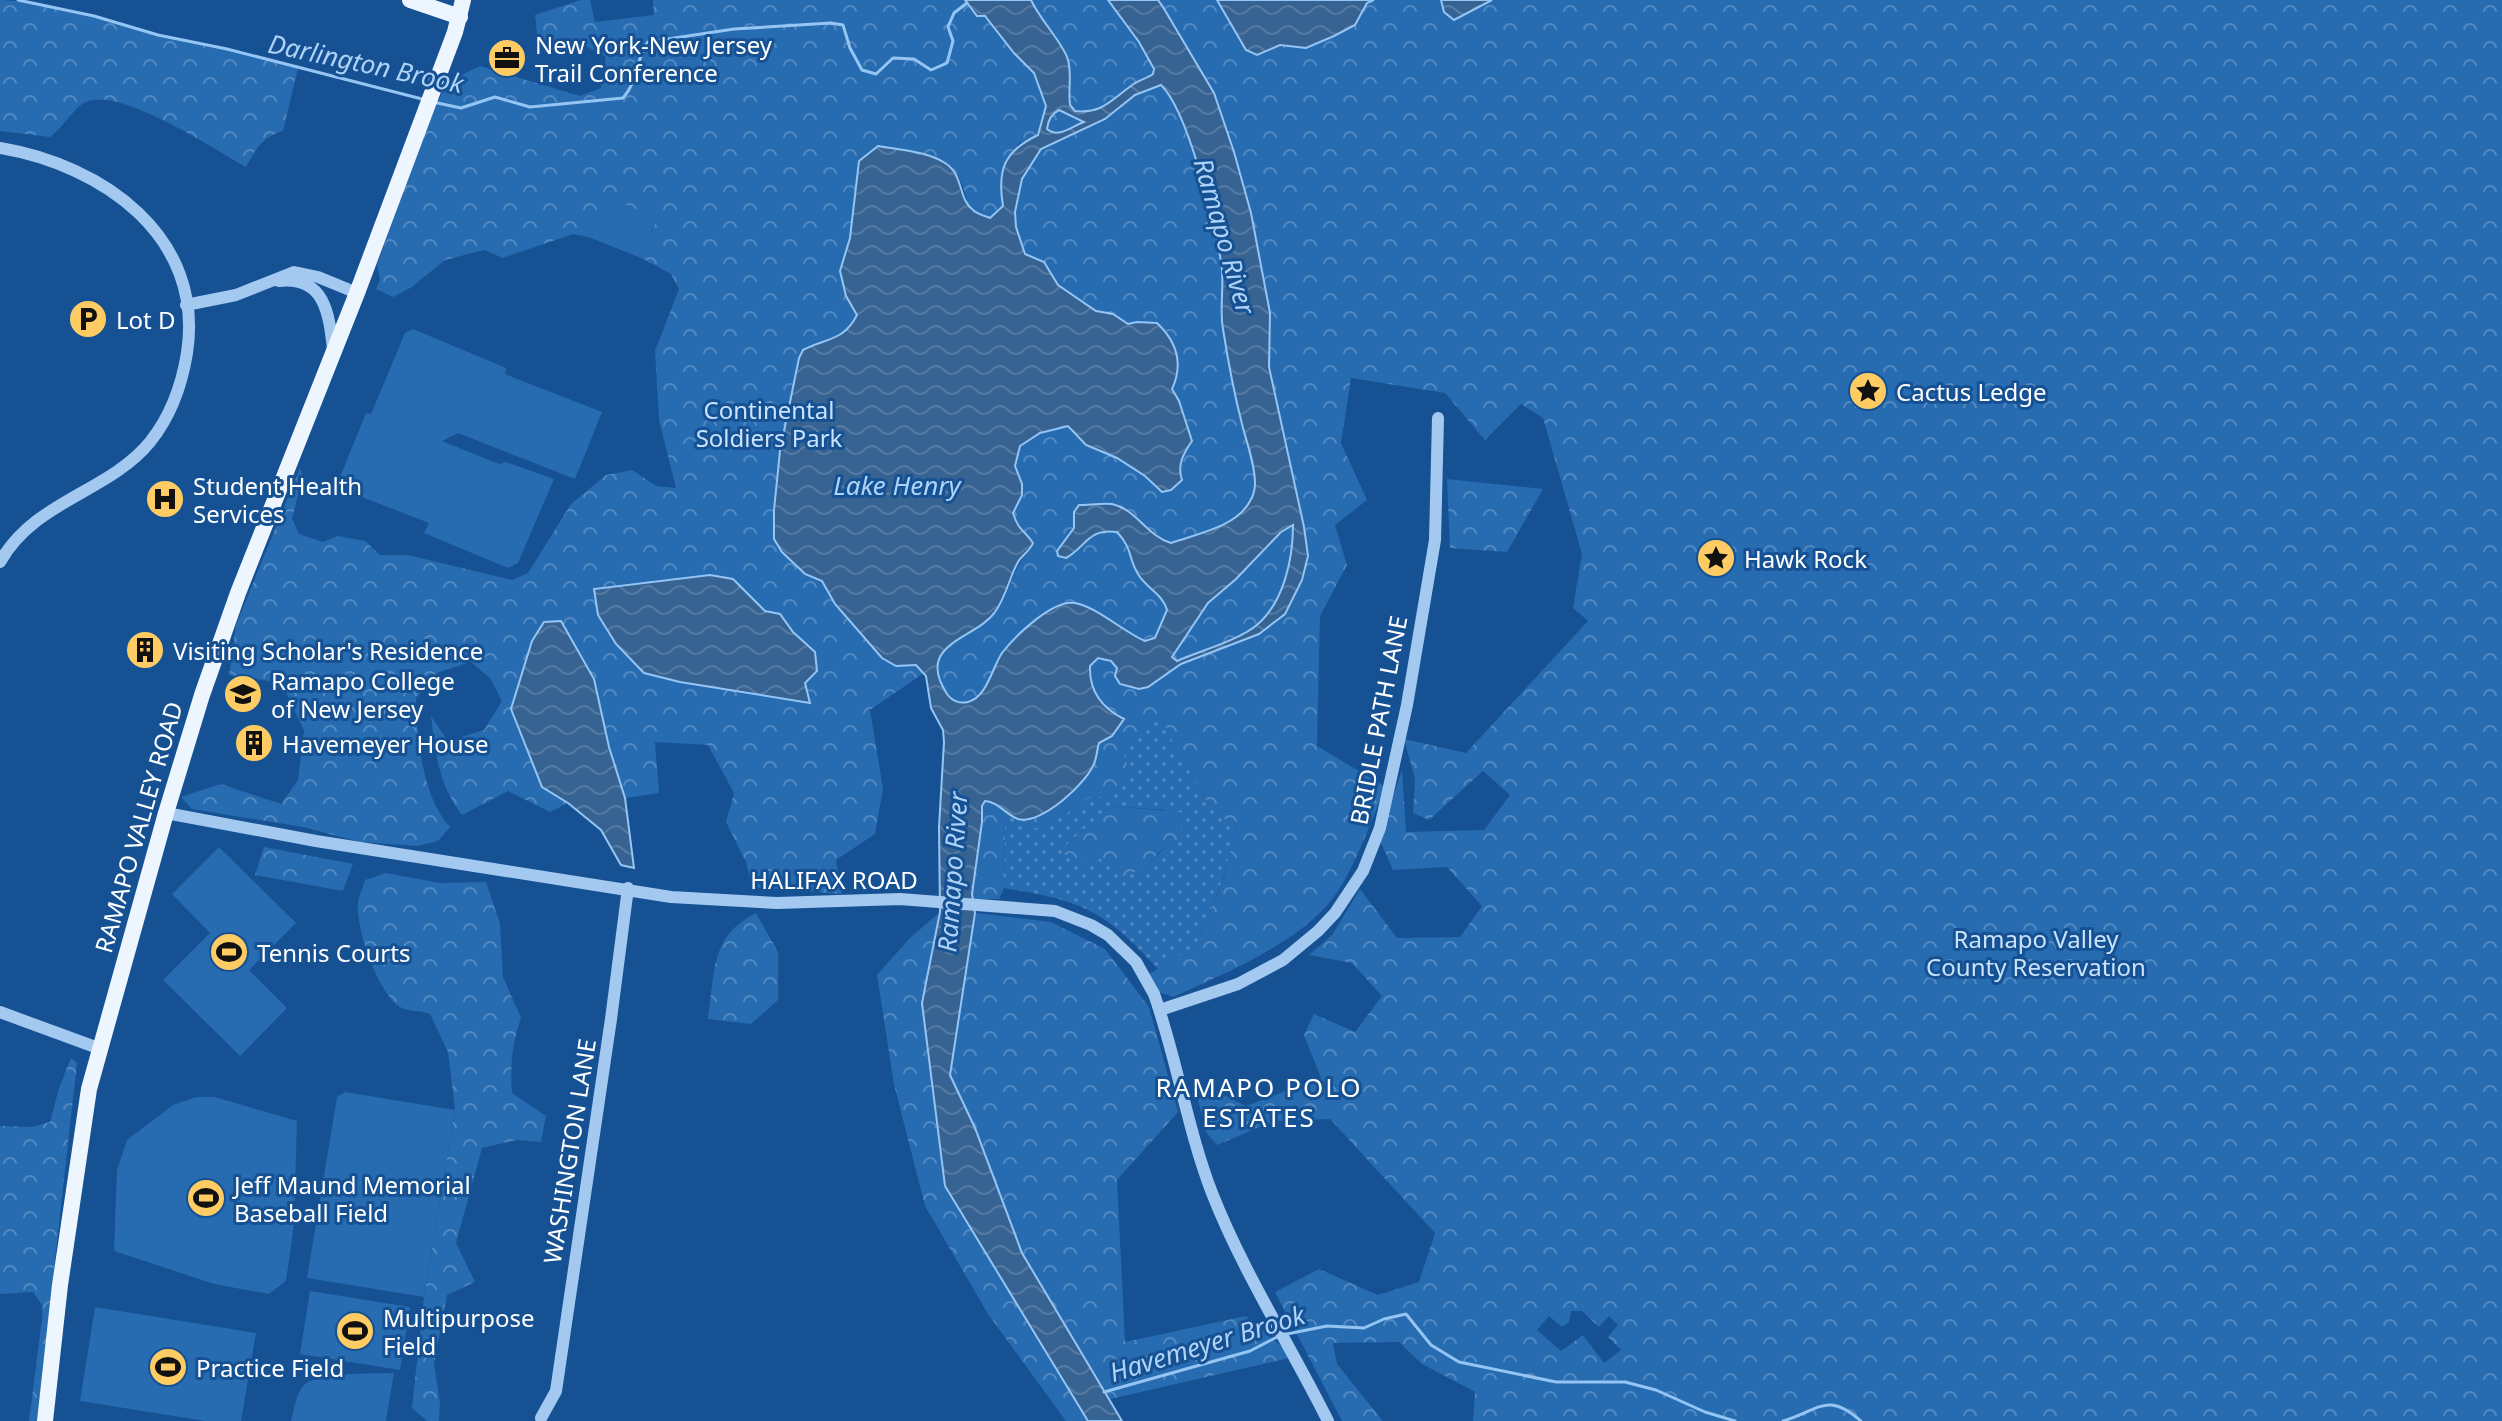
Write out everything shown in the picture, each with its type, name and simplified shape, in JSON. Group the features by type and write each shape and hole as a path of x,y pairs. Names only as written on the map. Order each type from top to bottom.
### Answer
{"main road":[{"path":"410,0 461,8"},
{"name":"RAMAPO VALLEY ROAD","path":"45,1421 60,1285 89,1089 166,813 202,695 238,593 357,293 461,8"}],"street":[{"path":"0,148 40,155 68,166 119,195 141,215 168,252 181,278 188,345 179,388 151,441 118,471 40,517 0,562"},
{"path":"186,305 228,298 294,272 318,277 357,293"},
{"path":"267,282 301,282 320,297 329,315 333,354"},
{"name":"BRIDLE PATH LANE","path":"1160,1010 1238,984 1283,960 1327,922 1363,871 1380,828 1407,705 1435,540 1438,418"},
{"name":"HALIFAX ROAD","path":"166,813 316,841 671,897 777,903 900,899 935,901 1055,911 1091,925 1108,935 1136,962 1154,994 1185,1111 1212,1193 1248,1272 1328,1421"},
{"name":"WASHINGTON LANE","path":"541,1418 556,1391 628,888"},
{"path":"0,1012 98,1048"}],"green space":[{"path":"0,0 32,2 94,16 158,35 298,68 283,131 265,140 246,167 143,111 101,99 86,102 50,137 0,131"},
{"name":"Continental Soldiers Park","path":"581,0 590,0 595,22 654,15 653,0 965,0 977,16 985,16 1034,73 1046,107 1038,135 1019,143 1001,174 1003,206 990,218 968,204 961,182 953,170 942,162 916,156 860,161 850,238 840,271 846,296 857,315 846,330 803,350 799,358 780,451 774,538 782,552 805,574 822,581 835,604 882,658 896,666 916,665 924,673 870,710 883,789 875,834 836,860 842,894 752,887 746,862 726,822 734,793 708,745 655,742 659,793 625,798 609,747 544,622 532,641 530,754 542,787 568,803 550,812 508,791 462,815 454,804 443,780 431,716 448,741 484,730 502,701 490,678 471,662 439,672 416,698 427,784 450,827 438,841 417,846 360,842 303,827 192,809 181,797 221,784 281,804 298,780 304,731 282,683 229,675 236,625 300,468 303,476 292,519 299,534 323,542 338,536 365,541 380,555 408,555 512,580 528,573 571,504 606,475 632,470 656,486 676,488 659,420 655,351 679,289 671,274 641,258 657,218 612,200 591,238 573,234 503,258 484,250 445,260 412,287 393,297 376,289 380,280 377,265 429,121 447,82 480,66 580,96 601,88 606,57 578,42 538,42 535,15","holes":["733,579 765,611 780,614 793,632 815,652 805,683 809,703 680,682 644,673"]},
{"path":"1031,0 1108,0 1142,46 1153,74 1132,85 1105,106 1092,111 1075,111 1070,105 1070,71 1066,54"},
{"name":"Ramapo Valley County Reservation","path":"1158,0 1217,0 1246,49 1257,55 1281,45 1306,48 1333,36 1355,25 1367,3 1374,0 1441,0 1444,12 1454,20 1492,0 2502,0 2502,1421 1473,1421 1475,1392 1422,1364 1399,1342 1333,1343 1337,1364 1383,1421 1342,1421 1275,1292 1319,1269 1378,1295 1419,1282 1435,1233 1330,1119 1274,1121 1217,1145 1206,1132 1193,1080 1246,1106 1321,1078 1304,1035 1314,1014 1355,1032 1382,996 1352,963 1309,955 1332,935 1360,889 1397,938 1460,937 1482,906 1447,867 1393,870 1379,838 1402,770 1406,832 1484,830 1510,795 1483,771 1429,820 1413,813 1415,779 1404,739 1466,753 1588,621 1573,608 1582,554 1543,418 1521,404 1485,440 1445,393 1351,378 1341,443 1367,500 1335,525 1347,565 1320,616 1317,746 1386,787 1347,876 1326,907 1265,953 1173,997 1159,992 1148,975 1197,944 1224,877 1237,824 1221,818 1204,798 1163,723 1145,717 1145,733 1127,744 1124,754 1131,778 1113,795 1088,798 1045,829 1019,826 1019,820 1039,817 1095,763 1099,742 1112,736 1123,719 1108,710 1098,698 1090,665 1098,658 1105,660 1148,687 1181,664 1259,634 1308,556 1269,367 1270,313 1251,213 1214,93","holes":["1571,1311 1582,1311 1599,1327 1609,1316 1618,1325 1608,1337 1621,1350 1604,1363 1583,1335 1561,1351 1537,1330 1549,1316 1562,1327 1569,1322"]},
{"path":"1161,85 1180,118 1190,144 1215,228 1222,268 1223,329 1236,401 1254,469 1253,495 1244,510 1226,523 1171,543 1148,530 1128,511 1079,505 1074,512 1074,528 1057,551 1075,553 1093,536 1117,532 1132,555 1135,569 1168,610 1155,638 1145,641 1100,616 1061,603 1010,644 977,698 959,702 941,683 941,656 952,643 988,620 1000,607 1019,565 1030,550 1029,536 1017,528 1013,513 1022,495 1022,484 1015,466 1020,446 1040,433 1068,426 1086,445 1117,458 1145,476 1162,492 1179,471 1183,455 1192,441 1172,389 1178,375 1137,322 1128,324 1113,314 1096,311 1058,285 1044,262 1025,254 1016,227 1015,212 1022,179 1041,149 1105,119 1135,95"},
{"path":"1060,110 1085,121 1066,131 1052,132 1047,129 1049,120"},
{"path":"612,199 657,218 641,258 591,238"},
{"path":"413,329 506,368 505,374 602,412 575,479 458,433 442,441 499,464 506,462 554,479 518,563 508,568 424,533 429,523 336,487 366,413 371,414 405,333"},
{"path":"1447,479 1543,489 1507,552 1450,548"},
{"path":"1293,525 1285,578 1267,614 1241,635 1177,661 1172,656 1208,603 1281,532"},
{"path":"1145,716 1163,723 1204,798 1221,818 1237,824 1224,876 1197,944 1159,970 1123,934 1091,911 1054,898 1004,888 1005,811 1019,820 1019,826 1069,810 1088,798 1113,795 1127,744","holes":["1110,806 1165,810 1177,841 1161,851 1147,867 1061,850"]},
{"path":"985,801 991,801 1005,811 1004,888 999,899 972,899"},
{"path":"1110,806 1181,812 1182,826 1177,841 1160,851 1147,867 1122,877 1111,860 1096,859 1073,864 1061,850"},
{"name":"Tennis Courts","path":"219,847 296,923 249,970 287,1008 240,1056 163,980 210,933 172,894"},
{"path":"264,847 353,864 343,891 255,875"},
{"path":"386,873 440,883 486,882 500,924 503,977 521,1018 512,1055 512,1093 546,1116 541,1142 517,1140 482,1148 456,1243 475,1282 447,1295 434,1364 440,1403 439,1421 427,1421 412,1408 424,1297 455,1110 448,1052 430,1014 403,1009 392,1000 377,975 365,944 358,915 360,895 365,880"},
{"path":"940,912 922,1003 945,1186 1088,1421 1066,1421 988,1314 925,1206 894,1084 877,975 910,938"},
{"path":"756,913 778,952 778,1000 751,1024 708,1019 714,971 722,944 741,922"},
{"path":"975,913 1051,922 1105,949 1149,1007 1178,1112 1117,1180 1125,1342 1246,1316 1294,1357 1110,1399 1022,1253 975,1128 950,1076"},
{"path":"71,1058 77,1063 37,1421 29,1421 42,1305 33,1292 0,1294 0,1126 31,1127 50,1122"},
{"path":"345,1092 455,1110 424,1297 307,1278 337,1097"},
{"name":"Jeff Maund Memorial Baseball Field","path":"196,1097 215,1097 297,1121 294,1225 286,1281 269,1294 214,1284 114,1251 117,1170 127,1140 173,1105"},
{"name":"Multipurpose Field","path":"310,1291 410,1307 400,1370 300,1354"},
{"name":"Practice Field","path":"95,1307 256,1333 241,1421 205,1421 80,1401"},
{"path":"394,1373 386,1421 291,1421 299,1392 311,1381 333,1376"}],"water":[{"path":"965,0 1031,0 1068,60 1070,105 1075,111 1084,111 1106,105 1153,74 1154,69 1139,42 1108,0 1158,0 1163,7 1214,93 1251,213 1270,313 1269,367 1308,556 1302,580 1285,614 1259,634 1181,664 1148,687 1139,689 1120,684 1115,676 1117,668 1111,661 1098,658 1090,666 1095,691 1109,710 1124,719 1112,736 1099,743 1095,761 1084,780 1050,809 1027,819 1018,819 990,802 985,801 982,806 972,894 975,913 950,1075 975,1128 1022,1253 1122,1421 1088,1421 945,1186 922,1003 940,912 939,827 944,742 943,730 931,708 926,676 916,665 896,666 882,658 835,604 822,581 805,574 782,552 774,539 780,451 799,358 803,350 846,330 857,315 846,296 840,271 850,238 859,161 878,146 938,159 955,174 968,205 990,218 1003,206 1002,172 1010,155 1038,135 1046,106 1034,73 985,16 977,16","holes":["1161,85 1181,118 1199,169 1221,262 1223,329 1236,401 1254,469 1254,493 1236,517 1204,533 1171,543 1155,535 1120,507 1112,504 1079,505 1074,512 1074,528 1057,551 1058,556 1066,558 1100,533 1117,532 1126,543 1138,574 1167,610 1155,638 1145,641 1083,605 1066,603 1046,613 1016,637 1002,653 980,694 968,702 959,702 947,694 939,677 938,664 942,653 995,612 1018,562 1033,543 1013,513 1022,495 1022,484 1015,466 1020,446 1040,433 1068,426 1086,445 1117,458 1145,476 1162,492 1171,490 1182,480 1182,460 1192,441 1172,389 1178,370 1174,345 1157,323 1128,324 1113,314 1096,311 1058,285 1044,262 1025,254 1016,227 1015,212 1022,179 1041,149 1105,119 1135,95","1059,110 1084,122 1061,132 1052,132 1047,129 1048,123","1293,525 1285,579 1267,615 1250,630 1231,640 1177,661 1172,657 1208,603 1281,532"]},
{"path":"1217,0 1374,0 1367,3 1355,25 1334,36 1306,48 1280,45 1257,55 1246,50"},
{"path":"1441,0 1492,0 1454,20 1444,12"},
{"path":"710,575 733,579 765,611 780,614 793,632 815,652 817,671 805,683 810,703 680,682 644,673 616,644 598,615 594,589"},
{"path":"561,621 594,679 609,747 625,798 634,868 621,865 601,830 542,787 511,709 532,641 544,622"}],"waterway":[{"name":"Darlington Brook","path":"18,0 94,16 158,35 227,49 422,99"},
{"name":"Darlington Brook","path":"433,102 461,108 495,97 530,107 623,98 632,84 648,42 734,29 831,23 843,25 850,48 862,70 876,74 893,58 914,59 931,70 947,63 953,41 948,27 954,13 967,3"},
{"name":"Havemeyer Brook","path":"1287,1334 1327,1326 1364,1328 1406,1314 1431,1345 1459,1362 1556,1382 1625,1382 1656,1390 1705,1412 1735,1421"},
{"name":"Havemeyer Brook","path":"1104,1392 1250,1351 1279,1336"},
{"name":"Havemeyer Brook","path":"1783,1421 1831,1405 1840,1407 1861,1421"}],"place":[{"name":"New York-New Jersey Trail Conference","path":"507,58"},
{"name":"Lot D","path":"88,319"},
{"name":"Cactus Ledge","path":"1868,391"},
{"name":"Student Health Services","path":"165,499"},
{"name":"Hawk Rock","path":"1716,558"},
{"name":"Visiting Scholar's Residence","path":"145,650"},
{"name":"Ramapo College of New Jersey","path":"243,694"},
{"name":"Havemeyer House","path":"254,743"},
{"name":"Tennis Courts","path":"229,952"},
{"name":"Jeff Maund Memorial Baseball Field","path":"206,1198"},
{"name":"Multipurpose Field","path":"355,1331"},
{"name":"Practice Field","path":"168,1367"}],"district":[{"name":"RAMAPO POLO ESTATES","path":"1259,1102"}],"water label":[{"name":"Ramapo River","path":"1225,236"},
{"name":"Lake Henry","path":"897,485"},
{"name":"Ramapo River","path":"952,872"}]}
